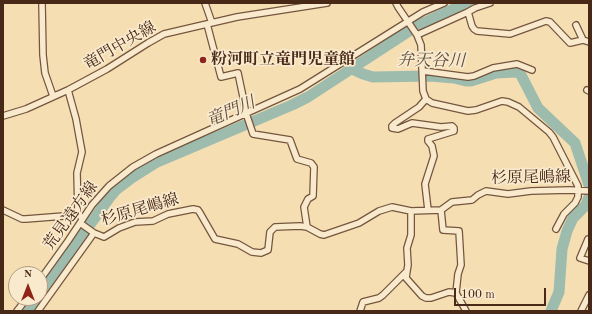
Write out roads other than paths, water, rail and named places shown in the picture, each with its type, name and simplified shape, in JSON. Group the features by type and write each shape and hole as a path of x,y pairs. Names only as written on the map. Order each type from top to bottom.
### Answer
{"street":[{"path":"3,116 26,109 53,96 45,73 43,55 42,3"},
{"path":"205,3 221,77 238,73 247,115 253,134 290,140 297,159 311,163 314,167 313,196 308,199 304,207 307,227"},
{"name":"竜門中央線","path":"53,96 68,90 107,69 160,36 209,23 252,14 327,3"},
{"path":"396,3 421,45 423,91 426,99 432,103 468,111 484,108 502,101 514,103 553,137 576,180 584,191 564,214 556,229"},
{"name":"荒見遠方線","path":"48,269 92,204 109,186 134,166 156,154 247,115 300,89 409,23 423,12 444,3"},
{"path":"416,35 475,8 490,3"},
{"path":"468,12 472,26 477,31 510,34 546,21 550,22 570,43 588,42"},
{"path":"576,25 588,42"},
{"path":"423,72 446,73 468,77 493,68 517,64 532,70"},
{"name":"杉原尾嶋線","path":"68,90 76,119 82,152 77,173 78,213 81,222 94,232 104,236 135,222 153,221 168,214 193,209 198,210 215,239 238,244 252,252 261,253 268,250 270,232 275,227 307,227 324,235 359,223 379,211 392,208 411,211 440,210 452,202 472,200 486,191 508,194 530,191 584,191"},
{"path":"426,99 418,107 392,126 392,128 395,130 412,123 441,127 452,126 454,128 454,131 428,139 432,146 434,156 425,184 428,210"},
{"path":"3,210 22,219 64,216 78,213"},
{"path":"440,210 443,230 459,231 461,265 458,274 456,293 466,311"},
{"path":"411,211 411,235 407,248 408,265 406,278 422,296 426,298 431,298 449,292 456,293"},
{"path":"38,311 94,232"},
{"path":"589,239 580,258 589,261"},
{"path":"360,311 363,302 379,298 407,271"},
{"path":"581,311 589,294"}],"waterway":[{"name":"竜門川","path":"48,282 110,197 116,190 133,177 155,163 308,97 417,26 458,7 471,3"},
{"name":"弁天谷川","path":"352,69 373,77 430,76 454,78 466,81 471,81 496,73 519,73 538,108 575,143 589,185"},
{"name":"弁天谷川","path":"551,311 559,292 562,249 567,231 573,218 586,205 589,197"},
{"name":"竜門川","path":"27,311 31,306"}],"place":[{"name":"粉河町立竜門児童館","path":"203,60"}]}
